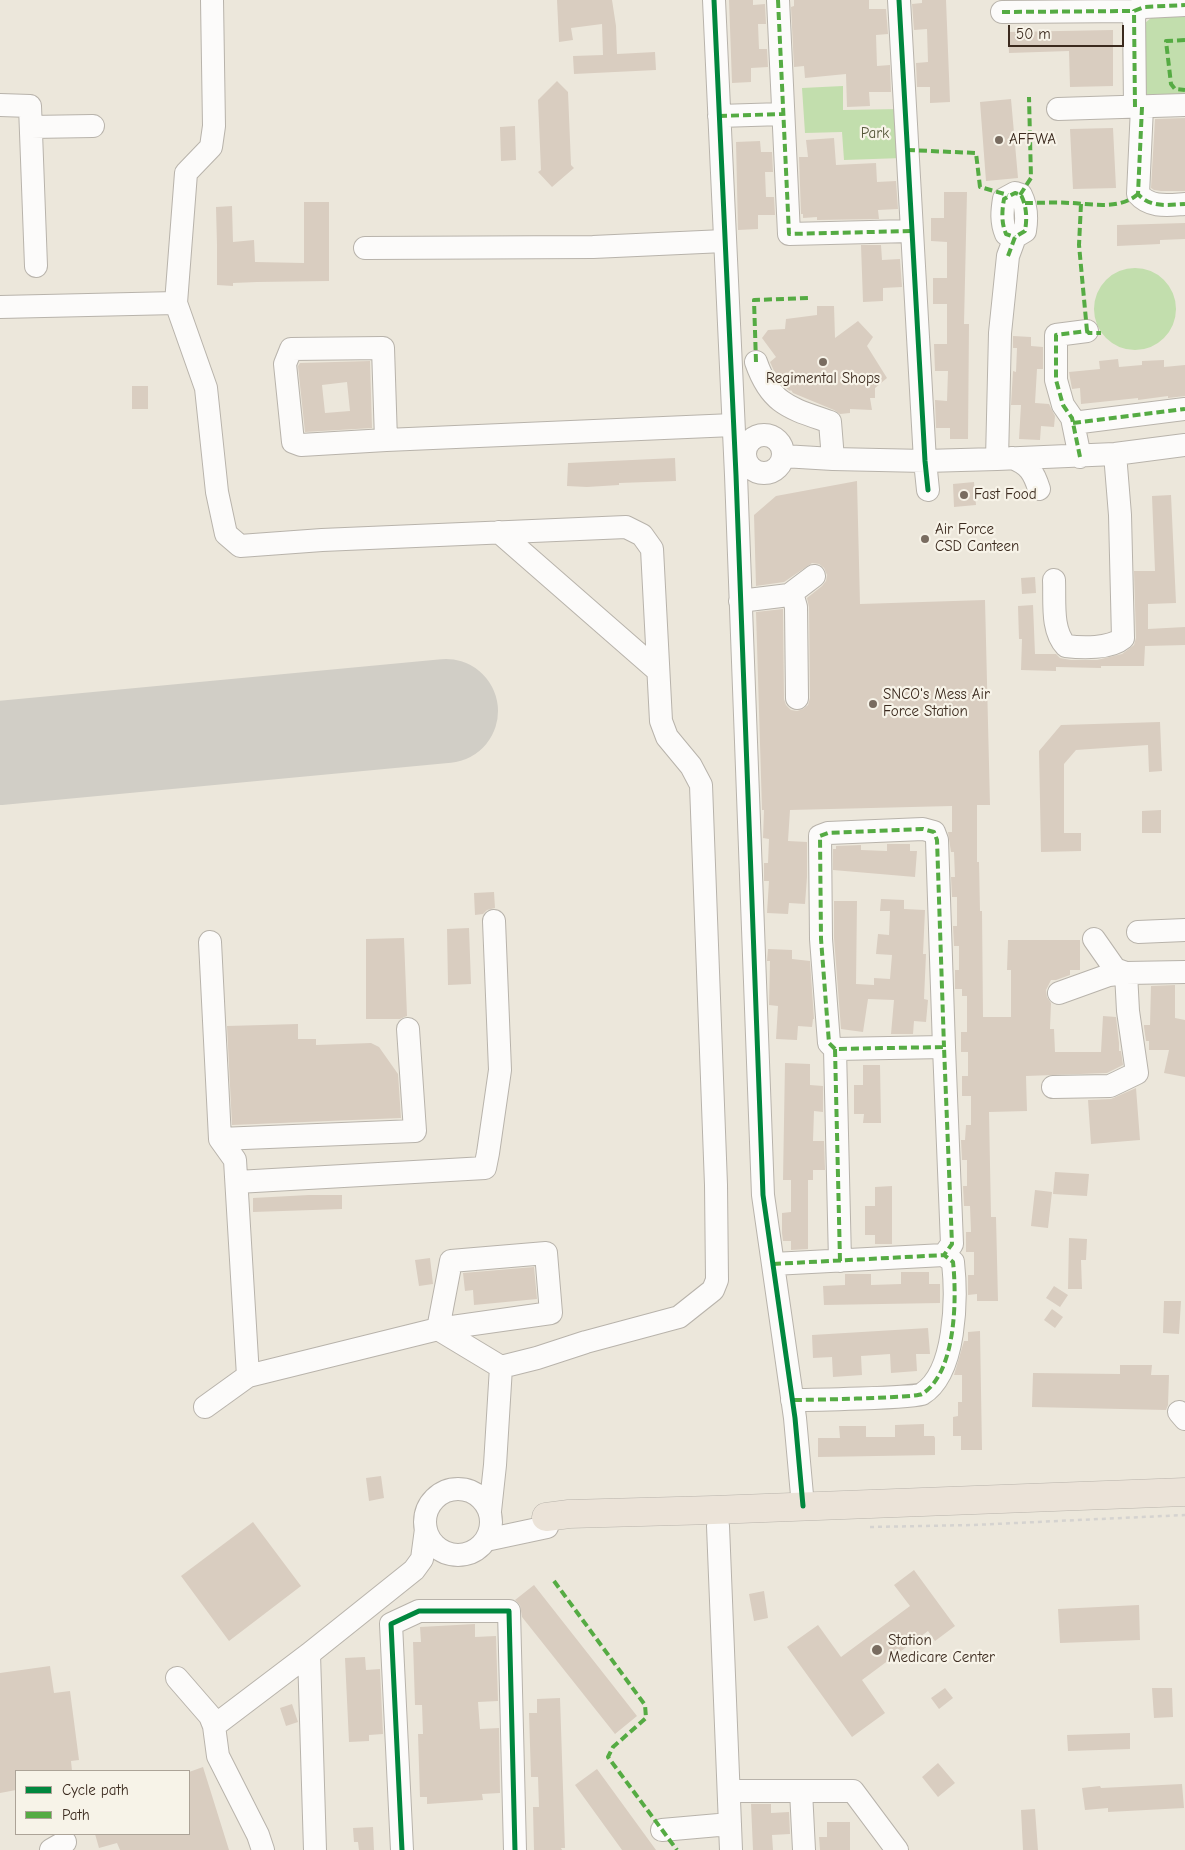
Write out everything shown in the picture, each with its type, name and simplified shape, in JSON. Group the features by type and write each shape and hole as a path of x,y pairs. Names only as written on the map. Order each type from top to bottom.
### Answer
{"main road":[{"path":"546,1522 569,1514 1185,1492"},
{"path":"546,1522 568,1531 1185,1508"}],"street":[{"path":"212,0 214,126 211,147 186,173 176,303 206,388 217,492 226,534 240,546 322,540 626,527 642,535 652,549 661,721 667,737 691,766 702,785 716,1185 717,1280 713,1290 680,1317 501,1367 438,1330"},
{"path":"714,0 736,482 763,1195 792,1400 803,1506"},
{"path":"778,0 789,234 911,231"},
{"path":"900,0 924,461 928,490"},
{"path":"1002,12 1134,11 1144,7 1185,5"},
{"path":"1134,11 1138,107 1138,194 1143,200 1158,205 1185,204"},
{"path":"0,105 30,106 36,266"},
{"path":"1058,108 1185,105"},
{"path":"719,116 784,114"},
{"path":"31,127 94,126"},
{"path":"1005,459 1000,333 1008,256 1015,237"},
{"path":"365,248 593,247 724,240"},
{"path":"0,307 176,303"},
{"path":"1080,457 1072,418 1063,405 1056,380 1056,335 1087,331"},
{"path":"386,440 383,348 291,349 285,364 293,442 301,446 733,422"},
{"path":"756,362 763,380 775,397 793,409 830,422 833,459"},
{"path":"1073,423 1185,409"},
{"path":"733,422 738,438 746,449 746,461 754,471 760,473 773,471 778,467 782,456 924,461 1080,457 1185,445"},
{"path":"736,482 740,460 746,449"},
{"path":"1054,580 1056,624 1059,639 1066,646 1107,645 1118,642 1123,638 1120,515 1116,454"},
{"path":"1005,459 1028,465 1039,489"},
{"path":"499,532 658,670"},
{"path":"740,601 790,595 814,576"},
{"path":"792,593 796,606 797,698"},
{"path":"840,1261 835,1050 829,1043 820,939 820,836 828,833 924,829 934,832 937,840 952,1244 944,1254"},
{"path":"236,1182 484,1168 488,1153 500,1070 494,921"},
{"path":"1138,932 1185,930"},
{"path":"1094,939 1115,969 1126,973"},
{"path":"210,942 220,1139 235,1160 248,1376"},
{"path":"1059,992 1109,975 1185,972"},
{"path":"1054,1086 1110,1086 1137,1073 1128,1011 1126,973"},
{"path":"220,1139 414,1131 408,1029"},
{"path":"835,1050 944,1047"},
{"path":"205,1407 248,1376 438,1330 551,1313 546,1253 451,1261 438,1330"},
{"path":"773,1264 944,1254 954,1262 953,1324 944,1367 937,1380 920,1395 792,1400"},
{"path":"490,1511 479,1496 463,1489 445,1491 431,1502 425,1519 428,1537 434,1544 448,1553 465,1554 474,1551 488,1537 491,1526 490,1511 501,1367"},
{"path":"488,1537 546,1522"},
{"path":"718,1526 731,1850"},
{"path":"214,1726 309,1654 414,1570 422,1559 426,1528"},
{"path":"402,1850 391,1624 419,1611 509,1611 515,1850"},
{"path":"309,1654 315,1850"},
{"path":"178,1678 210,1716 214,1726 218,1756 258,1836 263,1850"},
{"path":"729,1791 853,1791 897,1850"},
{"path":"801,1791 804,1850"},
{"path":"662,1830 730,1824"}],"path":[{"path":"866,1527 973,1525 1185,1515"}],"green space":[{"path":"1185,15 1185,98 1146,100 1145,23 1151,18"},
{"name":"Park","path":"843,86 843,110 900,109 902,158 844,160 842,132 805,133 802,88"},
{"path":"1135,268 1151,271 1164,280 1173,293 1176,309 1173,325 1164,338 1151,347 1135,350 1119,347 1106,338 1097,325 1094,309 1097,293 1106,280 1119,271"}],"building":[{"path":"557,0 612,0 616,26 617,54 655,52 656,70 574,74 573,56 603,55 602,24 571,28 573,40 559,42"},
{"path":"729,0 753,0 753,5 765,4 766,24 758,24 759,49 767,49 768,67 751,68 751,82 732,83"},
{"path":"794,0 869,0 869,9 886,9 888,34 876,35 877,66 890,65 891,92 869,92 870,106 847,107 846,74 805,78 804,66 794,67 791,7 794,6"},
{"path":"922,0 946,0 950,102 930,103 930,87 917,87 916,63 928,62 927,29 914,30 912,4 922,3"},
{"path":"1113,30 1113,86 1070,87 1069,51 1009,53 1008,32"},
{"path":"557,81 568,92 571,165 574,168 552,187 538,172 541,170 538,100"},
{"name":"AFFWA","path":"1011,99 1018,178 986,181 980,102"},
{"path":"1185,118 1185,191 1154,190 1151,188 1155,119"},
{"path":"515,126 516,160 501,161 500,127"},
{"path":"1113,128 1116,188 1073,189 1070,129"},
{"path":"834,138 836,165 876,163 877,182 896,181 898,209 878,210 879,219 817,220 817,217 803,218 803,214 801,214 799,157 808,157 806,140"},
{"path":"760,141 761,152 772,152 773,172 765,172 766,197 774,197 775,215 758,215 758,229 738,230 736,142"},
{"path":"944,192 967,192 964,324 969,324 968,439 950,439 950,428 936,428 935,400 947,401 948,371 935,371 934,344 947,344 947,304 933,304 933,278 947,278 947,242 931,241 931,218 944,218"},
{"path":"304,202 329,202 329,281 233,283 233,286 217,285 216,207 232,206 233,242 254,240 255,262 304,263"},
{"path":"1185,223 1185,239 1160,240 1160,244 1117,246 1117,225"},
{"path":"861,245 881,245 882,260 900,259 902,287 883,288 883,301 863,302"},
{"name":"Regimental Shops","path":"817,306 834,306 835,338 858,321 873,337 867,346 887,378 875,388 875,398 870,398 872,410 850,409 850,413 840,414 793,393 785,387 774,371 770,362 776,357 762,338 768,330 785,329 786,319 817,315"},
{"path":"1013,336 1031,337 1031,346 1043,347 1043,369 1037,369 1035,403 1049,404 1055,416 1054,427 1041,426 1040,440 1019,439 1021,405 1011,405 1013,371 1016,372 1017,348 1013,348"},
{"path":"1118,359 1119,367 1142,365 1142,361 1164,360 1164,367 1185,365 1185,396 1138,400 1138,398 1081,404 1080,388 1072,389 1069,372 1100,369 1099,361"},
{"path":"370,361 372,428 305,432 298,366 300,363","holes":["347,382 350,411 325,413 322,385"]},
{"path":"132,386 148,386 148,409 132,409"},
{"path":"675,458 676,481 619,483 619,485 587,487 567,486 568,463"},
{"name":"SNCO's Mess Air Force Station","path":"857,481 860,604 985,600 990,805 977,805 977,862 979,862 980,911 982,911 983,1017 1011,1017 1011,970 1007,970 1008,940 1080,940 1080,970 1070,970 1070,975 1051,980 1046,990 1047,997 1051,1003 1050,1029 1054,1029 1055,1052 1101,1052 1103,1016 1116,1017 1119,1051 1121,1051 1123,1065 1107,1073 1026,1076 1027,1111 989,1112 991,1217 996,1217 998,1301 977,1301 977,1294 968,1295 968,1275 974,1275 974,1252 966,1252 966,1232 971,1232 970,1206 964,1206 963,1186 967,1186 967,1160 962,1160 961,1140 965,1140 966,1125 971,1125 971,1096 962,1096 962,1076 968,1076 968,1052 961,1052 961,1032 967,1032 967,996 962,996 962,989 955,989 955,970 959,970 959,946 954,946 953,926 957,926 957,897 952,897 951,877 955,877 954,852 951,852 948,832 952,832 952,806 790,810 788,841 807,842 805,904 789,903 788,914 767,913 769,881 764,881 764,863 768,863 769,839 763,838 764,810 762,810 756,612 783,609 784,699 786,705 791,710 803,709 808,705 810,698 809,607 807,598 822,586 826,581 827,575 824,568 819,564 812,563 784,582 756,586 754,515 776,496"},
{"name":"Fast Food","path":"974,482 976,505 954,507 953,484"},
{"path":"1171,495 1176,603 1148,604 1148,629 1185,627 1185,645 1145,646 1144,666 1101,666 1101,668 1056,667 1056,671 1021,670 1022,639 1019,639 1018,606 1033,605 1035,654 1056,654 1060,658 1071,660 1097,660 1122,654 1134,645 1136,638 1134,571 1155,571 1152,496"},
{"path":"1035,577 1036,593 1022,594 1021,578"},
{"path":"1160,722 1162,771 1149,772 1148,745 1076,750 1064,764 1064,833 1081,833 1081,851 1041,852 1039,751 1061,725"},
{"path":"1161,810 1161,833 1142,833 1142,811"},
{"path":"887,844 910,844 910,851 917,851 915,877 833,870 833,849 836,849 836,846 861,845 861,850 887,851"},
{"path":"494,892 495,908 487,910 483,914 475,915 474,893"},
{"path":"881,899 904,900 904,909 925,910 923,954 926,954 924,999 928,1000 926,1022 914,1021 913,1034 891,1034 894,1000 868,999 863,1032 841,1029 834,938 834,901 857,901 856,984 874,985 874,978 890,979 892,955 876,954 878,934 889,935 890,911 880,911"},
{"path":"469,928 471,984 448,985 447,929"},
{"path":"404,938 407,1016 400,1019 366,1019 366,939"},
{"path":"768,949 792,950 792,959 810,961 814,1019 812,1027 798,1026 797,1040 776,1039 778,1006 769,1005 770,961 767,961"},
{"path":"1175,985 1175,1018 1185,1020 1185,1077 1164,1073 1169,1050 1149,1050 1149,1041 1146,1041 1144,1027 1144,1025 1150,1025 1151,986"},
{"path":"298,1024 298,1039 316,1039 316,1045 371,1043 379,1047 398,1074 401,1118 232,1125 227,1026"},
{"path":"785,1063 810,1064 810,1085 823,1086 823,1112 814,1111 813,1141 824,1141 825,1170 813,1170 813,1180 808,1180 808,1249 791,1250 791,1241 783,1241 782,1233 782,1213 791,1212 791,1180 783,1180"},
{"path":"863,1065 880,1065 881,1123 863,1123 864,1114 854,1114 854,1085 863,1085"},
{"path":"1136,1088 1140,1140 1091,1144 1088,1100 1111,1099"},
{"path":"1055,1172 1089,1174 1087,1196 1053,1194"},
{"path":"892,1186 892,1244 875,1244 875,1235 865,1235 865,1206 875,1206 875,1187"},
{"path":"1035,1190 1052,1192 1048,1228 1031,1226"},
{"path":"342,1195 342,1209 253,1212 253,1198"},
{"path":"1069,1238 1087,1239 1086,1260 1081,1260 1082,1289 1068,1289"},
{"path":"430,1258 433,1284 419,1286 415,1260"},
{"path":"534,1267 537,1299 474,1305 473,1290 465,1291 463,1273"},
{"path":"901,1272 929,1272 929,1284 940,1284 940,1303 824,1305 823,1286 845,1285 845,1274 871,1274 871,1285 901,1284"},
{"path":"1054,1286 1068,1295 1060,1307 1046,1298"},
{"path":"1164,1301 1181,1301 1179,1334 1163,1333"},
{"path":"1052,1309 1063,1317 1055,1328 1044,1320"},
{"path":"928,1328 930,1354 916,1354 917,1371 891,1373 890,1354 861,1356 862,1375 833,1377 832,1357 813,1358 812,1335"},
{"path":"980,1331 982,1450 961,1450 961,1436 953,1436 953,1417 958,1416 958,1402 962,1402 962,1375 954,1375 964,1341 968,1341 968,1332"},
{"path":"1120,1365 1152,1365 1151,1375 1169,1375 1168,1405 1166,1410 1032,1407 1033,1373 1120,1374"},
{"path":"924,1424 924,1436 934,1436 935,1438 935,1455 818,1457 818,1438 840,1438 839,1426 866,1426 866,1437 895,1437 895,1425"},
{"path":"381,1476 384,1498 369,1501 366,1478"},
{"path":"253,1522 301,1586 229,1641 181,1576"},
{"path":"914,1570 955,1626 935,1641 928,1631 862,1680 885,1713 852,1737 787,1647 818,1625 841,1657 910,1606 894,1585"},
{"path":"534,1585 637,1716 615,1734 522,1617 520,1605 515,1600"},
{"path":"764,1591 768,1618 754,1621 749,1594"},
{"path":"1139,1605 1140,1640 1060,1643 1058,1609"},
{"path":"475,1624 475,1637 496,1636 498,1701 478,1702 480,1729 499,1728 500,1793 482,1794 483,1800 427,1804 427,1797 420,1797 418,1734 423,1734 422,1705 415,1705 413,1642 421,1642 420,1627"},
{"path":"365,1657 366,1670 380,1669 383,1734 369,1735 369,1741 349,1742 345,1658"},
{"path":"50,1666 54,1693 70,1691 79,1760 71,1761 72,1770 15,1770 15,1790 0,1793 0,1673"},
{"path":"945,1688 953,1698 939,1709 931,1698"},
{"path":"1152,1688 1172,1688 1173,1717 1154,1718"},
{"path":"560,1698 565,1848 561,1848 562,1850 534,1850 533,1807 539,1807 538,1777 531,1777 529,1713 537,1713 537,1699"},
{"path":"292,1704 298,1722 286,1726 280,1708"},
{"path":"1130,1733 1130,1749 1068,1751 1067,1735"},
{"path":"938,1763 955,1783 938,1797 922,1777"},
{"path":"203,1767 229,1850 120,1850 117,1843 99,1848 95,1835 190,1835 190,1772"},
{"path":"597,1769 656,1850 622,1850 575,1785"},
{"path":"1182,1784 1184,1808 1108,1812 1108,1808 1085,1810 1082,1788"},
{"path":"751,1804 771,1804 771,1813 789,1812 790,1834 772,1835 773,1850 753,1850"},
{"path":"1035,1809 1038,1850 1023,1850 1021,1810"},
{"path":"827,1822 850,1822 850,1850 820,1850 819,1837 827,1837"},
{"path":"373,1827 374,1850 359,1850 358,1842 354,1842 353,1828"}],"runway":[{"path":"0,753 446,711"}],"marked path":[{"path":"778,0 789,234 911,231"},
{"path":"1135,107 1134,11 1144,7 1185,5"},
{"path":"1002,12 1134,11"},
{"path":"1185,40 1166,41 1171,84 1175,89 1185,90"},
{"path":"1020,195 1031,178 1029,97"},
{"path":"1142,107 1138,194 1154,204 1185,204"},
{"path":"719,116 783,114"},
{"path":"907,150 976,153 980,187 1008,195"},
{"path":"1008,256 1015,237 1025,231 1026,227 1024,204 1021,195 1015,193 1004,199 1002,217 1006,234 1015,237"},
{"path":"1025,203 1106,205 1123,202 1138,194"},
{"path":"1081,204 1079,245 1087,331"},
{"path":"756,362 754,300 809,298"},
{"path":"1080,457 1072,418 1063,405 1056,380 1056,335 1087,331 1089,333 1101,333"},
{"path":"1073,423 1185,409"},
{"path":"835,1049 829,1043 821,939 820,836 828,833 923,829 934,832 937,840 944,1047"},
{"path":"840,1261 835,1049 944,1047 952,1244 944,1255"},
{"path":"773,1264 944,1255 953,1262 954,1314 948,1353 942,1370 933,1384 922,1394 882,1398 792,1400"},
{"path":"554,1581 645,1705 646,1718 613,1747 608,1757 677,1850"}],"cycle path":[{"path":"714,0 736,475 763,1195 795,1418 803,1506"},
{"path":"899,0 928,490"},
{"path":"402,1850 391,1624 419,1611 509,1611 515,1850"}],"place":[{"name":"AFFWA","path":"999,140"},
{"name":"Regimental Shops","path":"823,362"},
{"name":"Fast Food","path":"964,495"},
{"name":"Air Force CSD Canteen","path":"925,539"},
{"name":"SNCO's Mess Air Force Station","path":"873,704"},
{"name":"Station Medicare Center","path":"877,1650"}]}
